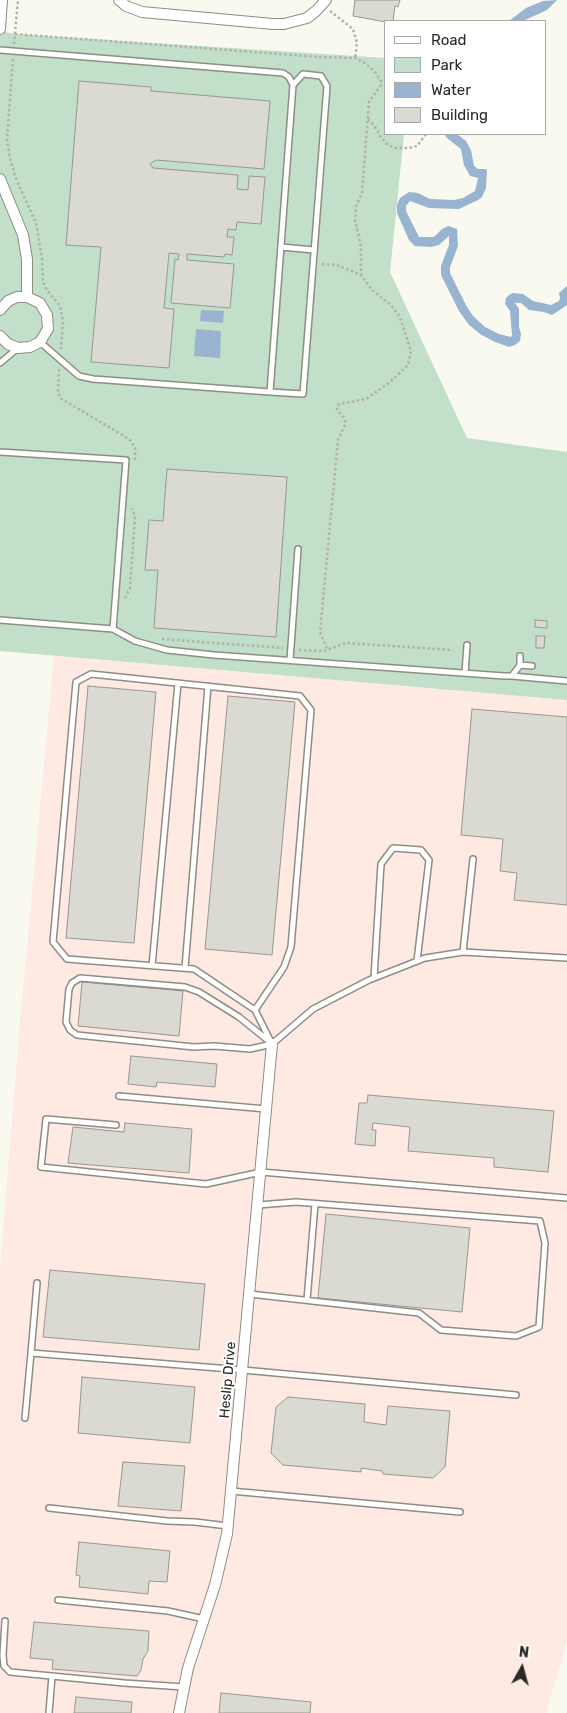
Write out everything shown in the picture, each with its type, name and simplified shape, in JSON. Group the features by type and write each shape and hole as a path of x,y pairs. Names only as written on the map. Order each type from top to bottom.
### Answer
{"street":[{"path":"0,29 2,0"},
{"path":"119,0 126,6 142,12 273,24 284,24 307,18 325,2"},
{"path":"0,179 23,235 27,259 27,297"},
{"path":"0,310 8,301 17,297 27,297 40,303 47,315 48,329 40,342 30,348 18,348 8,344 0,336"},
{"name":"Heslip Drive","path":"179,1713 188,1668 215,1585 228,1526 262,1172 272,1044"}],"lane":[{"path":"0,50 282,73 288,77 293,85"},
{"path":"40,342 79,376 94,379 270,392 303,394 327,86 321,76 302,74 293,85 270,392"},
{"path":"281,247 314,250"},
{"path":"0,363 18,348"},
{"path":"0,452 126,460 113,629"},
{"path":"290,660 298,549"},
{"path":"0,620 113,629 134,641 167,650 567,681"},
{"path":"465,673 467,645"},
{"path":"512,676 520,665 520,656"},
{"path":"520,665 532,666"},
{"path":"255,1010 284,967 291,947 311,710 300,696 91,674 76,682 52,942 67,959 194,969 255,1010 272,1044"},
{"path":"152,966 178,683"},
{"path":"185,968 208,686"},
{"path":"374,978 381,864 393,848 421,850 429,860 417,961"},
{"path":"463,952 473,859"},
{"path":"272,1044 239,1017 199,992 185,987 80,978 72,983 69,989 66,1022 70,1030 77,1035 194,1047 250,1048 272,1044 313,1009 374,978 425,958 463,952 567,958"},
{"path":"119,1096 267,1110"},
{"path":"116,1125 46,1119 41,1167 206,1184 262,1172 567,1198"},
{"path":"250,1294 419,1313 441,1330 516,1336 540,1327 545,1243 540,1221 296,1202 258,1205"},
{"path":"307,1300 315,1204"},
{"path":"25,1418 37,1283"},
{"path":"31,1352 516,1395"},
{"path":"231,1491 460,1512"},
{"path":"48,1508 228,1526"},
{"path":"58,1600 168,1611 205,1619"},
{"path":"5,1620 4,1666 10,1672 184,1687"},
{"path":"49,1713 52,1676"}],"path":[{"path":"18,0 7,140 16,178 36,223 42,258 43,282 60,306 62,315 58,392 60,398 131,442 135,448 135,465"},
{"path":"325,2 353,29 356,43 355,58"},
{"path":"15,34 320,58 355,58 365,63 375,72 381,81 381,85 372,95 369,102 362,193 356,206 355,221 361,246 361,275"},
{"path":"367,119 375,127 380,138 395,148 417,146 425,135"},
{"path":"313,264 337,266 361,275 372,290 390,304 400,317 411,350 408,365 389,383 366,399 339,404 337,407 346,423 338,440 320,632 327,649"},
{"path":"124,604 130,588 135,517 132,508"},
{"path":"158,638 315,651 324,651 346,643 453,650"}],"shaded area":[{"path":"54,656 567,700 567,1643 546,1713 0,1713 0,1267 20,1022"}],"green space":[{"path":"0,31 15,34 384,58 384,135 404,135 390,272 467,438 567,452 567,700 0,651"}],"water":[{"path":"557,0 547,10 525,20 510,20 526,8 543,1"},
{"path":"445,135 458,135 466,141 471,150 474,166 478,169 486,169 486,188 482,197 459,209 429,208 410,201 406,206 406,211 419,237 434,237 448,226 457,229 458,246 450,267 450,273 473,316 485,327 499,334 511,337 510,311 505,304 506,298 509,295 513,293 523,294 533,301 551,305 559,301 559,293 567,286 567,305 552,315 529,310 521,303 515,303 519,309 521,334 520,341 509,347 480,334 469,325 459,311 441,275 441,266 449,245 449,236 439,245 431,247 415,246 409,240 397,213 397,205 400,198 409,192 418,193 430,199 454,200 463,198 475,191 478,178 470,176 464,165 461,149"},
{"path":"201,310 224,311 223,323 200,321"},
{"path":"196,329 221,331 220,358 194,356"}],"building":[{"path":"355,0 400,0 398,7 395,6 393,20 384,20 384,22 353,16"},
{"path":"79,81 151,87 151,91 270,101 264,169 156,160 150,164 153,168 238,175 237,189 248,190 249,176 265,177 261,224 237,222 236,230 228,229 227,237 234,237 232,255 225,254 224,257 187,254 187,260 234,264 230,308 171,303 175,259 178,260 179,254 169,253 164,308 174,309 169,368 91,362 101,247 66,245"},
{"path":"167,469 287,477 276,637 154,628 158,570 145,570 149,520 163,521"},
{"path":"535,620 547,621 547,628 535,627"},
{"path":"536,636 545,636 544,648 536,648"},
{"path":"88,686 156,692 134,943 66,938"},
{"path":"228,696 295,702 272,955 205,949"},
{"path":"472,709 567,717 567,905 514,900 517,873 500,871 503,839 461,835"},
{"path":"82,982 183,991 179,1036 78,1026"},
{"path":"131,1056 217,1064 215,1087 157,1082 156,1087 128,1084"},
{"path":"368,1095 554,1111 548,1172 494,1167 494,1158 408,1151 410,1127 373,1123 372,1130 376,1130 375,1146 355,1144 359,1103 367,1103"},
{"path":"125,1123 192,1129 189,1173 68,1163 73,1127 124,1132"},
{"path":"326,1214 470,1228 462,1312 318,1298"},
{"path":"50,1270 205,1284 199,1350 43,1337"},
{"path":"82,1377 195,1387 190,1443 78,1433"},
{"path":"288,1397 365,1404 364,1422 386,1425 388,1406 450,1411 445,1467 433,1478 383,1474 382,1471 361,1468 361,1472 283,1465 271,1453 276,1407"},
{"path":"123,1462 185,1466 181,1511 118,1506"},
{"path":"79,1542 170,1551 167,1582 149,1581 148,1594 79,1587 80,1576 76,1575"},
{"path":"34,1622 149,1631 148,1651 137,1676 52,1669 53,1660 30,1658"},
{"path":"221,1693 311,1702 310,1713 219,1713"},
{"path":"76,1697 132,1702 131,1713 74,1713"}]}
